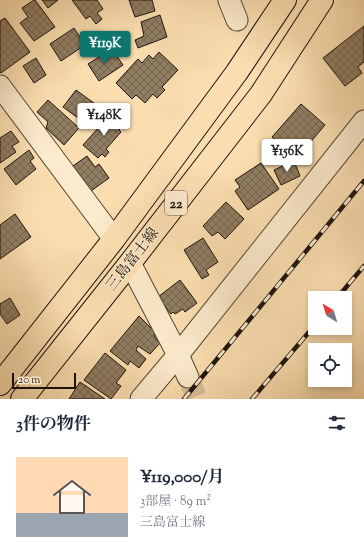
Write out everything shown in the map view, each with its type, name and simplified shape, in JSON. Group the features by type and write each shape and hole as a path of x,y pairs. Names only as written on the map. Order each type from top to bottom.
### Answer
{"main road":[{"name":"三島富士線","path":"0,384 114,239 236,72 285,0"},
{"name":"三島富士線","path":"26,398 261,94 322,0"}],"street":[{"path":"229,0 237,20"},
{"path":"0,86 114,239"},
{"path":"141,399 178,355 364,121"},
{"path":"130,263 178,355 188,378"}],"building":[{"path":"34,0 55,27 34,41 20,23 28,17 22,8"},
{"path":"42,0 58,0 48,8"},
{"path":"72,0 97,0 103,9 97,13 102,19 96,24 90,16 86,19"},
{"path":"129,0 152,0 155,11 135,17"},
{"path":"160,15 167,37 138,48 135,40 144,36 141,22"},
{"path":"5,18 30,52 1,73 0,21"},
{"path":"364,26 364,62 358,67 362,73 345,86 323,58"},
{"path":"74,28 85,45 61,61 50,44"},
{"path":"112,49 123,65 99,81 88,64"},
{"path":"159,52 178,70 162,87 165,90 157,98 153,94 145,103 136,95 132,99 116,83 138,59 142,63 149,55 153,59"},
{"path":"36,58 46,75 34,83 23,66"},
{"path":"76,90 98,106 85,123 63,107"},
{"path":"48,100 79,128 64,145 46,128 48,122 37,112"},
{"path":"301,104 325,125 297,158 272,137"},
{"path":"109,116 115,121 118,119 124,125 119,130 121,132 106,149 109,152 105,157 102,154 98,158 83,145"},
{"path":"11,131 19,142 12,146 16,152 0,163 0,138"},
{"path":"29,150 34,158 30,161 36,169 16,185 4,169"},
{"path":"87,156 95,167 99,164 109,178 91,191 73,166"},
{"path":"294,161 300,176 281,185 274,170"},
{"path":"261,163 279,189 248,210 235,191 240,187 235,180"},
{"path":"226,202 244,219 225,239 218,232 212,236 203,226"},
{"path":"15,214 31,237 0,259 0,225"},
{"path":"203,238 218,262 206,270 209,275 202,279 184,250"},
{"path":"180,280 197,303 185,312 183,309 175,314 173,312 171,314 158,297"},
{"path":"10,298 20,315 7,324 0,314 0,304"},
{"path":"139,316 156,333 154,336 160,343 150,354 138,346 136,350 146,359 139,368 130,361 128,365 110,351"},
{"path":"105,353 126,370 116,383 121,386 111,399 84,380"},
{"path":"80,382 105,399 69,399"}],"tunnel":[{"path":"188,377 197,399"}],"railway":[{"path":"184,399 364,181"},
{"path":"343,291 364,266"},
{"path":"252,399 308,333"}]}
